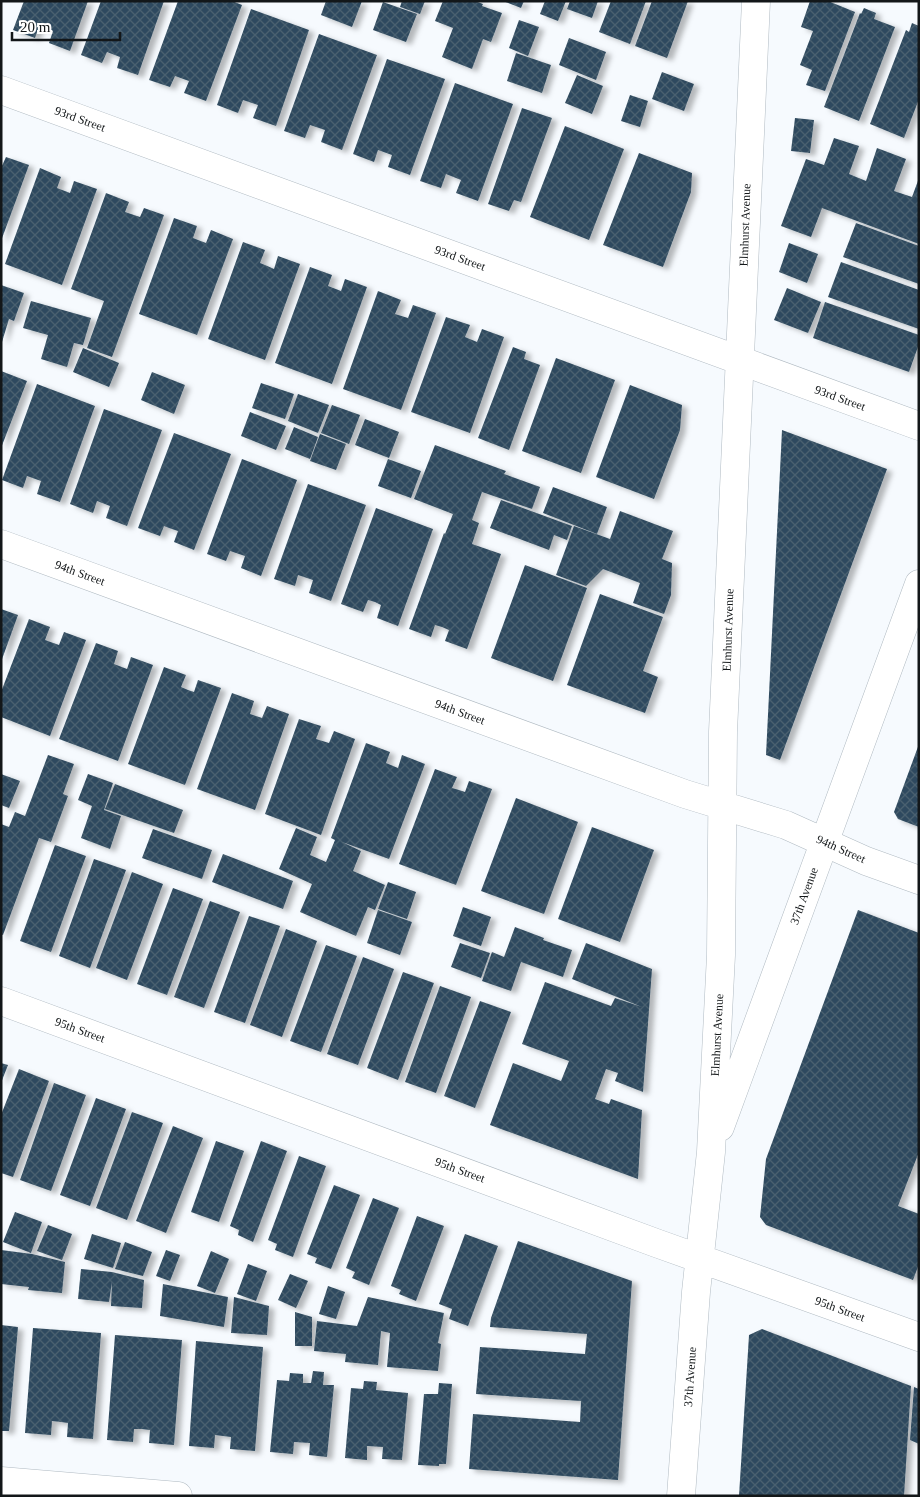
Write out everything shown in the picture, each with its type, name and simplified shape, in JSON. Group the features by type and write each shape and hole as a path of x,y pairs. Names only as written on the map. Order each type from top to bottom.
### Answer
{"street":[{"name":"Elmhurst Avenue","path":"699,1258 711,1152 720,955 723,732 756,1"},
{"name":"93rd Street","path":"1,90 919,426"},
{"name":"94th Street","path":"1,544 675,791 786,824 866,860 919,880"},
{"name":"37th Avenue","path":"711,1152 919,584"},
{"name":"95th Street","path":"1,1001 919,1337"},
{"name":"37th Avenue","path":"681,1496 699,1258"},
{"path":"1,1481 178,1496"}],"building":[{"path":"24,1 88,1 70,51 49,43 53,31 39,26 35,38 13,30"},
{"path":"101,1 164,1 138,75 117,68 120,57 107,52 102,63 81,55"},
{"path":"178,1 232,1 242,5 206,101 184,93 189,81 175,76 170,87 149,80"},
{"path":"326,1 362,1 352,27 321,15"},
{"path":"402,1 425,1 420,14 400,7"},
{"path":"443,1 475,1 483,4 482,6 502,13 491,42 483,39 472,69 442,57 453,28 435,21"},
{"path":"503,1 524,1 521,8"},
{"path":"545,1 566,1 558,21 540,14"},
{"path":"570,1 598,1 592,18 567,9"},
{"path":"611,1 646,1 630,44 599,32"},
{"path":"652,1 688,1 667,58 635,46"},
{"path":"810,1 828,1 855,12 825,91 806,85 812,70 800,65 813,31 801,27"},
{"path":"383,2 417,14 406,42 373,30"},
{"path":"864,8 876,13 874,19 895,27 859,121 824,107 860,13"},
{"path":"251,9 309,30 276,126 253,118 258,105 243,100 238,113 217,105"},
{"path":"519,20 539,27 528,56 509,48"},
{"path":"912,23 919,26 919,99 904,138 870,124 906,30 909,32"},
{"path":"319,34 377,55 342,150 321,142 325,130 310,125 305,138 284,131"},
{"path":"569,38 606,52 596,80 559,65"},
{"path":"516,53 551,65 542,93 507,81"},
{"path":"387,59 445,79 410,175 388,167 392,155 378,150 374,162 353,154"},
{"path":"662,72 694,84 684,111 652,99"},
{"path":"577,75 603,86 592,114 565,103"},
{"path":"455,83 513,104 478,201 456,193 461,180 446,174 441,188 420,181"},
{"path":"630,95 648,101 640,127 621,121"},
{"path":"522,108 552,118 521,202 514,200 509,211 488,204"},
{"path":"795,118 814,120 810,153 791,151"},
{"path":"565,126 624,149 589,240 530,217"},
{"path":"834,138 859,146 849,174 866,181 877,148 906,159 894,191 912,197 919,178 919,244 822,208 811,237 781,226 806,159 824,165"},
{"path":"639,153 692,173 691,192 663,267 603,245"},
{"path":"6,157 29,165 1,241 1,168"},
{"path":"40,168 61,177 57,188 70,193 74,181 97,189 62,285 5,264"},
{"path":"106,193 129,202 125,212 140,217 144,208 164,215 112,357 87,348 104,301 71,289"},
{"path":"174,218 197,226 193,238 206,243 211,230 233,239 197,335 139,314"},
{"path":"856,223 919,246 919,284 843,257"},
{"path":"243,242 265,250 260,263 274,269 278,256 300,264 265,360 208,339"},
{"path":"789,243 818,254 807,283 779,272"},
{"path":"841,262 919,290 919,329 828,297"},
{"path":"310,267 332,275 328,286 341,291 345,279 367,287 332,384 275,363"},
{"path":"1,285 24,293 14,321 9,319 2,342"},
{"path":"787,288 821,302 808,333 774,320"},
{"path":"378,291 401,300 395,314 408,318 413,305 436,313 401,410 343,389"},
{"path":"31,301 91,318 83,345 74,343 67,367 41,359 48,335 23,328"},
{"path":"825,302 919,335 919,344 909,372 813,338"},
{"path":"446,317 470,325 465,337 477,342 482,329 504,337 470,433 411,412"},
{"path":"513,347 526,352 524,359 540,365 509,450 478,438"},
{"path":"83,348 119,363 109,387 73,372"},
{"path":"556,358 615,380 581,473 522,451"},
{"path":"1,371 27,381 1,448"},
{"path":"152,372 185,385 174,414 141,400"},
{"path":"261,383 294,394 285,419 252,408"},
{"path":"37,384 95,406 60,502 37,494 41,481 27,476 23,488 2,480"},
{"path":"630,385 682,405 680,430 654,499 596,477"},
{"path":"298,394 329,405 318,433 288,421"},
{"path":"332,405 360,415 349,444 321,433"},
{"path":"104,409 162,430 127,526 106,518 110,506 97,501 93,513 70,504"},
{"path":"250,412 286,426 276,450 241,436"},
{"path":"365,419 399,432 389,458 355,445"},
{"path":"294,427 318,437 310,459 285,449"},
{"path":"782,430 887,469 780,760 766,755"},
{"path":"174,433 231,454 194,550 174,542 178,531 164,526 160,536 138,528"},
{"path":"320,434 346,444 336,470 310,461"},
{"path":"435,445 506,471 504,474 540,487 532,509 482,492 472,520 479,523 472,544 501,554 467,649 445,641 449,630 442,627 435,625 431,637 409,629 444,533 453,514 414,499"},
{"path":"242,459 297,480 261,576 241,568 245,556 230,551 226,561 207,554"},
{"path":"388,459 421,471 411,498 378,486"},
{"path":"308,484 366,505 331,601 309,593 313,580 298,575 295,586 274,579"},
{"path":"553,487 607,507 597,534 543,513"},
{"path":"501,500 572,526 567,540 554,535 549,550 490,528"},
{"path":"376,508 433,529 398,626 377,618 381,605 375,602 368,600 363,612 341,604"},
{"path":"620,511 673,531 662,559 672,563 671,595 664,614 633,603 640,583 603,569 586,586 556,575 574,526 610,539"},
{"path":"525,565 587,588 553,681 491,658"},
{"path":"600,594 663,617 643,671 658,677 645,713 567,685"},
{"path":"1,609 18,615 1,662"},
{"path":"29,619 50,627 45,640 59,645 64,632 86,640 50,736 1,717 1,692"},
{"path":"96,643 118,651 114,664 127,669 131,657 153,665 118,761 59,739"},
{"path":"164,667 186,675 181,687 188,690 194,692 198,680 221,688 185,785 128,764"},
{"path":"232,693 254,701 250,714 262,718 267,706 289,714 255,810 197,789"},
{"path":"299,719 321,726 316,739 329,743 334,731 355,739 321,835 265,814"},
{"path":"366,743 390,752 386,763 398,768 402,755 425,764 389,859 342,842 361,851 353,871 385,885 375,910 368,907 356,936 300,912 312,884 279,869 296,828 317,837 310,855 326,862 335,840 331,838"},
{"path":"919,744 919,827 898,819 894,812"},
{"path":"48,755 74,764 63,794 68,796 51,842 39,838 3,935 1,934 1,824 9,827 15,812 25,816"},
{"path":"435,769 457,777 452,788 465,792 469,781 492,789 456,885 399,864"},
{"path":"1,774 20,781 9,808 1,805"},
{"path":"88,774 113,783 104,810 121,816 110,849 81,838 92,806 78,800"},
{"path":"115,784 183,810 174,833 105,809"},
{"path":"516,798 578,822 544,914 481,891"},
{"path":"592,827 654,850 620,942 558,919"},
{"path":"153,829 212,850 202,879 142,858"},
{"path":"55,845 86,856 51,952 20,941"},
{"path":"223,854 293,881 283,909 212,882"},
{"path":"94,859 126,870 90,968 59,956"},
{"path":"132,872 163,884 127,980 96,968"},
{"path":"388,882 416,892 407,919 378,909"},
{"path":"173,888 203,899 167,995 137,984"},
{"path":"210,901 240,912 204,1008 174,997"},
{"path":"463,907 491,917 481,946 453,936"},
{"path":"378,910 412,922 400,955 367,943"},
{"path":"858,910 919,933 919,1152 898,1206 919,1214 919,1264 913,1280 766,1225 760,1217 766,1159"},
{"path":"249,916 280,926 245,1023 214,1012"},
{"path":"515,927 544,938 543,940 572,950 563,977 521,962 511,991 482,981 492,952 504,957"},
{"path":"286,929 317,941 282,1037 250,1025"},
{"path":"460,943 490,953 481,978 451,967"},
{"path":"586,943 652,969 643,1092 615,1081 618,1073 606,1069 595,1099 609,1104 611,1099 642,1110 638,1179 490,1125 513,1063 561,1081 569,1061 522,1044 545,982 611,1006 615,998 642,1007 572,979"},
{"path":"326,945 357,956 321,1052 290,1041"},
{"path":"363,957 394,969 358,1065 327,1054"},
{"path":"403,972 434,983 398,1080 367,1068"},
{"path":"440,986 471,997 436,1093 405,1082"},
{"path":"480,1001 511,1012 475,1108 444,1096"},
{"path":"1,1063 8,1065 1,1083"},
{"path":"19,1069 49,1081 13,1177 1,1173 1,1115"},
{"path":"54,1083 86,1095 51,1191 20,1180"},
{"path":"96,1098 126,1109 90,1206 60,1195"},
{"path":"132,1112 163,1123 127,1220 96,1208"},
{"path":"173,1126 203,1138 166,1233 136,1221"},
{"path":"216,1141 244,1151 219,1222 191,1212"},
{"path":"261,1141 287,1151 253,1242 238,1235 239,1230 230,1226"},
{"path":"299,1156 326,1166 293,1257 275,1250 277,1244 268,1240"},
{"path":"334,1185 360,1195 331,1269 315,1263 317,1258 307,1254"},
{"path":"373,1198 399,1208 369,1285 352,1278 355,1272 346,1268"},
{"path":"15,1212 42,1222 31,1253 3,1242"},
{"path":"417,1216 444,1226 416,1301 399,1294 401,1290 391,1286"},
{"path":"48,1225 72,1234 62,1260 37,1251"},
{"path":"92,1234 121,1243 113,1268 84,1259"},
{"path":"465,1234 498,1246 468,1326 449,1319 452,1309 439,1304"},
{"path":"518,1241 632,1281 618,1480 469,1469 473,1414 580,1422 581,1401 476,1394 480,1347 585,1354 587,1334 490,1327 491,1318"},
{"path":"125,1242 152,1252 143,1276 115,1269"},
{"path":"1,1250 32,1254 65,1262 62,1293 28,1290 29,1287 1,1284"},
{"path":"166,1250 180,1255 170,1281 156,1276"},
{"path":"211,1251 229,1259 215,1293 197,1286"},
{"path":"248,1264 267,1271 256,1301 237,1294"},
{"path":"81,1269 112,1272 144,1280 142,1308 111,1306 112,1282 109,1302 78,1299"},
{"path":"290,1274 308,1281 296,1308 278,1300"},
{"path":"163,1284 228,1297 224,1327 160,1316"},
{"path":"328,1286 345,1292 336,1319 319,1314"},
{"path":"234,1297 269,1306 267,1335 231,1333"},
{"path":"368,1297 444,1313 438,1343 441,1344 438,1371 387,1367 390,1333 381,1331 378,1365 345,1362 346,1354 314,1351 317,1321 357,1326"},
{"path":"295,1312 312,1317 312,1346 295,1346"},
{"path":"1,1325 18,1327 9,1431 1,1431"},
{"path":"33,1328 101,1333 93,1439 67,1437 68,1423 52,1421 51,1435 25,1433"},
{"path":"762,1329 911,1386 904,1496 739,1496 749,1335"},
{"path":"115,1335 182,1340 174,1445 149,1443 150,1430 142,1429 134,1429 133,1442 107,1440"},
{"path":"196,1341 263,1347 255,1451 230,1449 231,1437 215,1435 214,1448 189,1446"},
{"path":"313,1371 324,1372 323,1385 334,1385 327,1457 309,1455 310,1443 294,1442 293,1454 270,1452 277,1380 289,1381 290,1373 303,1374 303,1383 311,1383"},
{"path":"364,1381 377,1382 376,1390 408,1393 402,1460 382,1459 383,1447 367,1446 367,1460 345,1458 351,1388 363,1389"},
{"path":"439,1383 452,1384 446,1464 439,1464 439,1466 418,1465 424,1394 438,1394"},
{"path":"914,1387 919,1389 919,1444 910,1440"}]}
